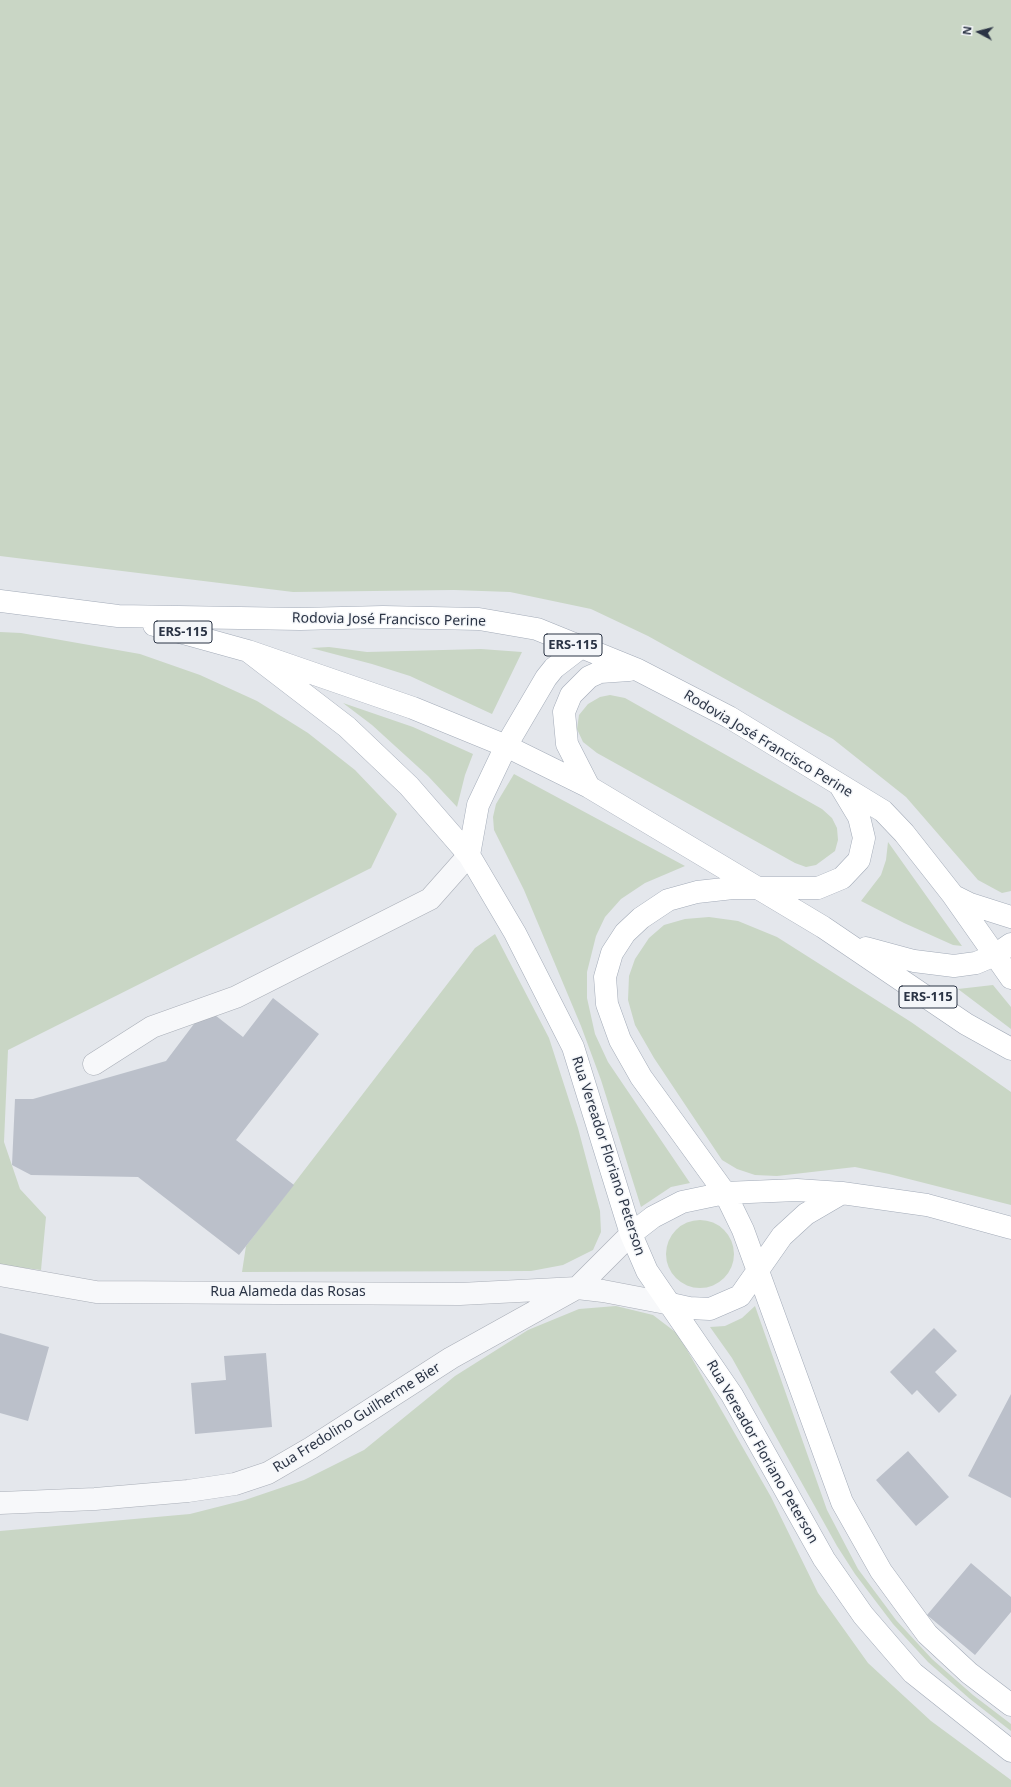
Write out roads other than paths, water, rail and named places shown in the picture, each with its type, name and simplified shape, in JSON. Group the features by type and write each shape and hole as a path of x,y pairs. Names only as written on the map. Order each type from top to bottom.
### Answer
{"main road":[{"name":"Rodovia José Francisco Perine","path":"0,601 118,616 300,619 384,617 479,619 537,628 580,648 638,670 729,717 882,811 904,833 952,894 1003,949 1011,978"},
{"name":"Rodovia José Francisco Perine","path":"118,616 248,651 413,708 506,746 589,787 759,888 847,942 966,1024 1011,1050"},
{"path":"469,856 478,805 506,746 546,678 554,668 580,648"},
{"name":"Rua Vereador Floriano Peterson","path":"248,651 347,727 409,786 469,856 515,933 573,1047 631,1234 647,1271 732,1395 824,1559 863,1615 913,1673 1011,1752"},
{"path":"589,787 567,744 564,712 571,695 589,677 600,672 616,669 638,670"},
{"path":"841,787 859,817 864,838 859,860 842,878 818,888 712,890 668,900 641,918 626,933 612,954 605,977 607,1004 620,1040 641,1077 724,1193 743,1230 842,1502 881,1571 927,1634 969,1673 1011,1705"},
{"path":"712,890 762,904 823,927"},
{"path":"952,894 970,904 1011,916"},
{"path":"847,942 914,961 935,965 954,966 976,963 1003,949"},
{"name":"Rua Fredolino Guilherme Bier","path":"631,1234 653,1217 682,1202 724,1193 797,1190 842,1193 927,1205 1011,1228"},
{"path":"671,1304 689,1308 710,1309 740,1296 782,1236 806,1214 842,1193"}],"street":[{"path":"94,1064 152,1027 236,997 430,899 469,856"},
{"name":"Rua Fredolino Guilherme Bier","path":"0,1503 95,1499 188,1491 235,1484 268,1473 311,1448 451,1358 577,1288 631,1234"},
{"name":"Rua Alameda das Rosas","path":"0,1275 96,1292 460,1294 577,1288"},
{"path":"577,1288 603,1291 671,1304"}]}
